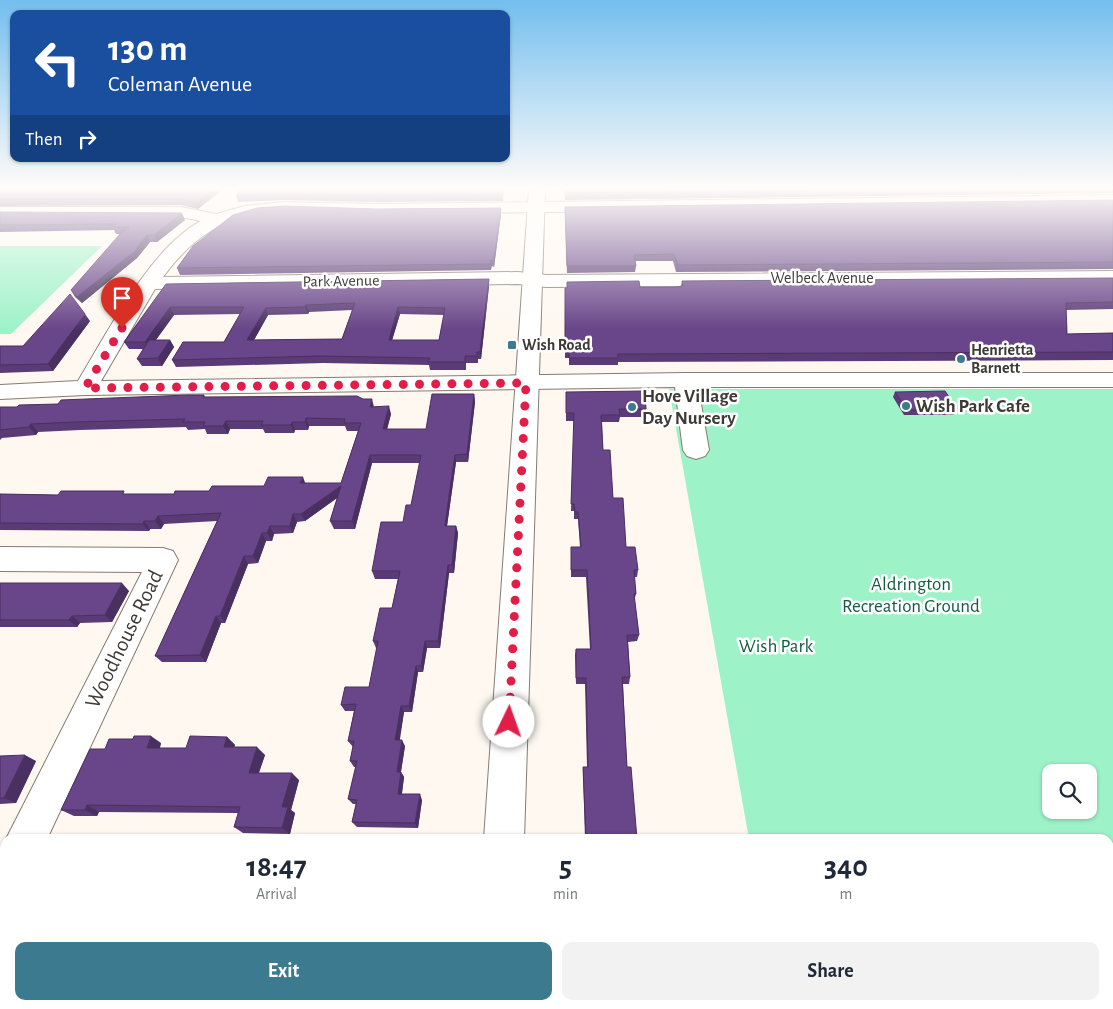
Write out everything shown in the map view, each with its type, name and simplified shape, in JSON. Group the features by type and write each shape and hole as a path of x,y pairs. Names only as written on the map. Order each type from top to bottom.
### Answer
{"street":[{"path":"85,388 149,283 182,244 193,236"},
{"path":"504,834 535,236"},
{"name":"Welbeck Avenue","path":"532,280 1113,278"},
{"name":"Park Avenue","path":"149,283 532,280"},
{"path":"685,380 696,450"},
{"path":"0,392 85,388 685,380 1113,380"},
{"name":"Woodhouse Road","path":"0,560 163,560 28,834"}],"green space":[{"path":"0,246 102,246 11,334 0,334"},
{"name":"Aldrington Recreation Ground","path":"669,389 1113,389 1113,834 748,834"}],"building":[{"path":"118,236 146,236 134,252 77,297 71,290"},
{"path":"206,236 497,236 494,260 491,260 491,264 177,268 193,246"},
{"path":"566,236 1113,236 1113,262 678,265 674,254 634,255 636,266 567,266"},
{"path":"1113,278 1113,302 1066,303 1067,334 1113,333 1113,352 618,354 618,358 569,358 569,351 565,351 565,288 567,288 567,282 639,281 640,287 675,287 683,286 682,281"},
{"path":"489,279 480,352 477,352 477,356 465,356 465,362 428,362 430,358 320,356 172,360 183,342 224,342 244,307 170,307 145,342 124,342 166,284","holes":["355,303 342,339 247,340 266,308","398,307 445,308 439,340 389,340"]},
{"path":"70,294 85,314 48,364 0,365 0,346 23,346"},
{"path":"149,340 170,340 158,358 137,359"},
{"path":"645,391 646,409 619,409 620,415 601,415 603,450 610,450 613,498 623,498 626,547 635,547 638,570 634,570 636,594 634,594 639,635 627,635 630,677 622,677 627,767 631,767 637,834 586,834 583,767 588,767 586,678 576,678 576,649 591,649 587,570 571,570 571,547 581,547 578,512 575,512 574,504 571,504 574,413 566,413 566,392"},
{"path":"945,391 957,409 907,410 895,392"},
{"path":"432,394 474,394 467,454 455,455 450,489 445,526 456,526 452,565 448,565 438,641 425,641 421,666 416,666 409,706 401,706 395,740 402,740 397,772 401,772 398,794 420,794 415,823 352,822 357,800 348,799 357,761 350,761 354,741 348,741 356,704 341,705 345,687 369,687 378,641 373,641 380,608 392,608 400,571 372,571 381,522 403,522 406,505 411,505 421,455 370,455 352,521 330,521 341,486 301,514 293,514 290,526 270,526 267,533 262,533 253,556 244,556 220,616 216,616 200,655 155,656 221,513 158,516 155,521 144,521 143,524 0,523 0,494 58,495 61,491 124,491 123,494 174,494 175,491 209,491 212,486 264,486 268,477 303,477 300,483 341,483 361,423 344,423 345,419 306,418 305,422 292,422 291,425 261,425 263,421 226,421 223,426 203,426 205,422 183,422 185,419 31,424 29,427 0,430 0,407 58,404 61,400 188,395 204,395 203,397 357,396 363,399 372,399 370,407 389,406 383,429 426,429"},
{"path":"0,583 122,583 105,615 72,616 69,620 0,620"},
{"path":"134,736 151,736 147,748 186,748 190,736 227,737 224,747 257,747 249,773 292,773 282,807 288,807 282,828 234,827 240,807 87,805 85,810 61,810 90,749 105,749 109,739 133,739"},
{"path":"25,755 4,798 0,798 0,756"}],"place":[{"name":"Wish Road","path":"512,345"},
{"name":"Henrietta Barnett","path":"961,359"},
{"name":"Wish Park Cafe","path":"906,406"},
{"name":"Hove Village Day Nursery","path":"632,407"}],"route":[{"path":"122,328 85,388 526,383 509,722"}],"park label":[{"name":"Wish Park","path":"776,646"}]}
